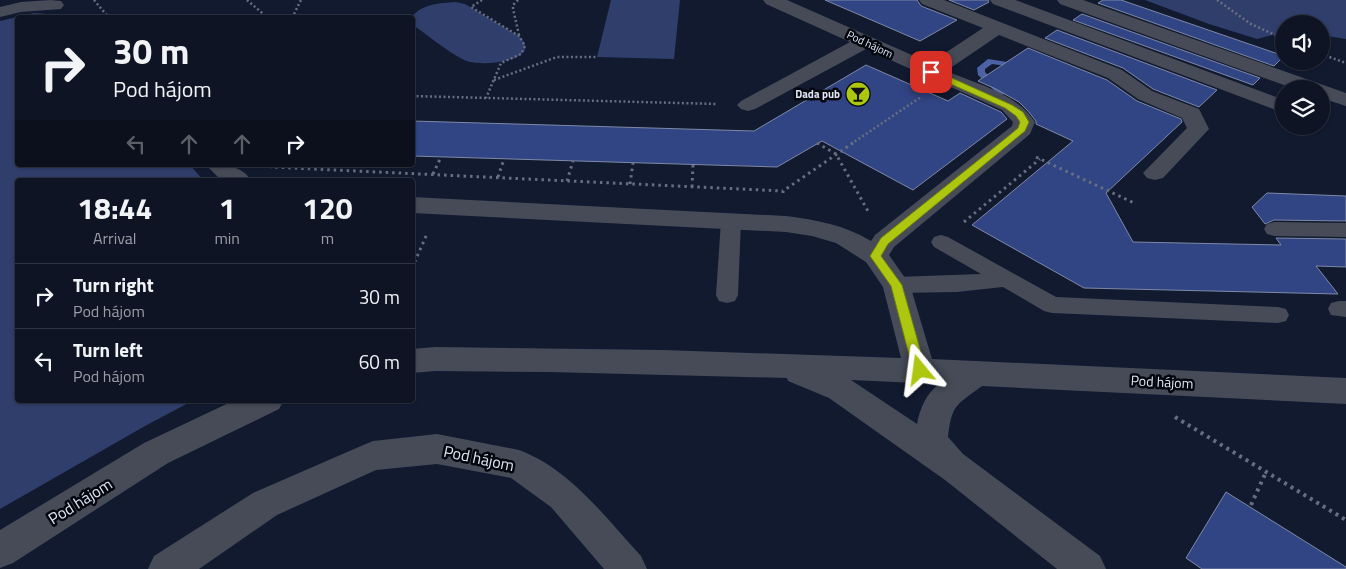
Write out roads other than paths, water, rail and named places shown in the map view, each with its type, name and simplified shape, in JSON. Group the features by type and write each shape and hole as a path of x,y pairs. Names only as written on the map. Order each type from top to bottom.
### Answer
{"street":[{"name":"Pod hájom","path":"772,0 1008,106 1019,114 1024,122 1022,129 880,248"},
{"path":"928,0 1115,74 1203,98 1275,107"},
{"path":"999,0 1275,105"},
{"path":"1066,0 1290,80"},
{"path":"0,12 21,7 59,8"},
{"path":"931,72 998,27"},
{"path":"748,105 864,42"},
{"path":"1115,74 1145,95 1191,114 1198,129 1155,173"},
{"path":"1330,94 1346,100"},
{"path":"1330,107 1346,106"},
{"path":"220,167 235,178"},
{"path":"415,205 786,224 813,228 880,248 896,285 920,370"},
{"name":"Pod hájom","path":"415,361 435,359 578,359 920,370 1346,391"},
{"name":"Pod hájom","path":"784,366 840,389 957,469 1088,569"},
{"name":"Pod hájom","path":"957,469 931,441 935,411 945,397 978,372"},
{"name":"Pod hájom","path":"0,550 156,453 261,403"},
{"name":"Pod hájom","path":"167,569 265,504 373,456 437,449 519,465 563,496 628,569"}],"lane":[{"path":"727,295 731,221"},
{"path":"1274,229 1346,230"},
{"path":"941,242 1052,305 1278,315"},
{"path":"896,285 957,284 1008,279"}],"waterway":[{"path":"1004,64 991,61 981,68 981,73 1001,92 1016,93"}],"place":[{"name":"Dada pub","path":"858,94"}]}
